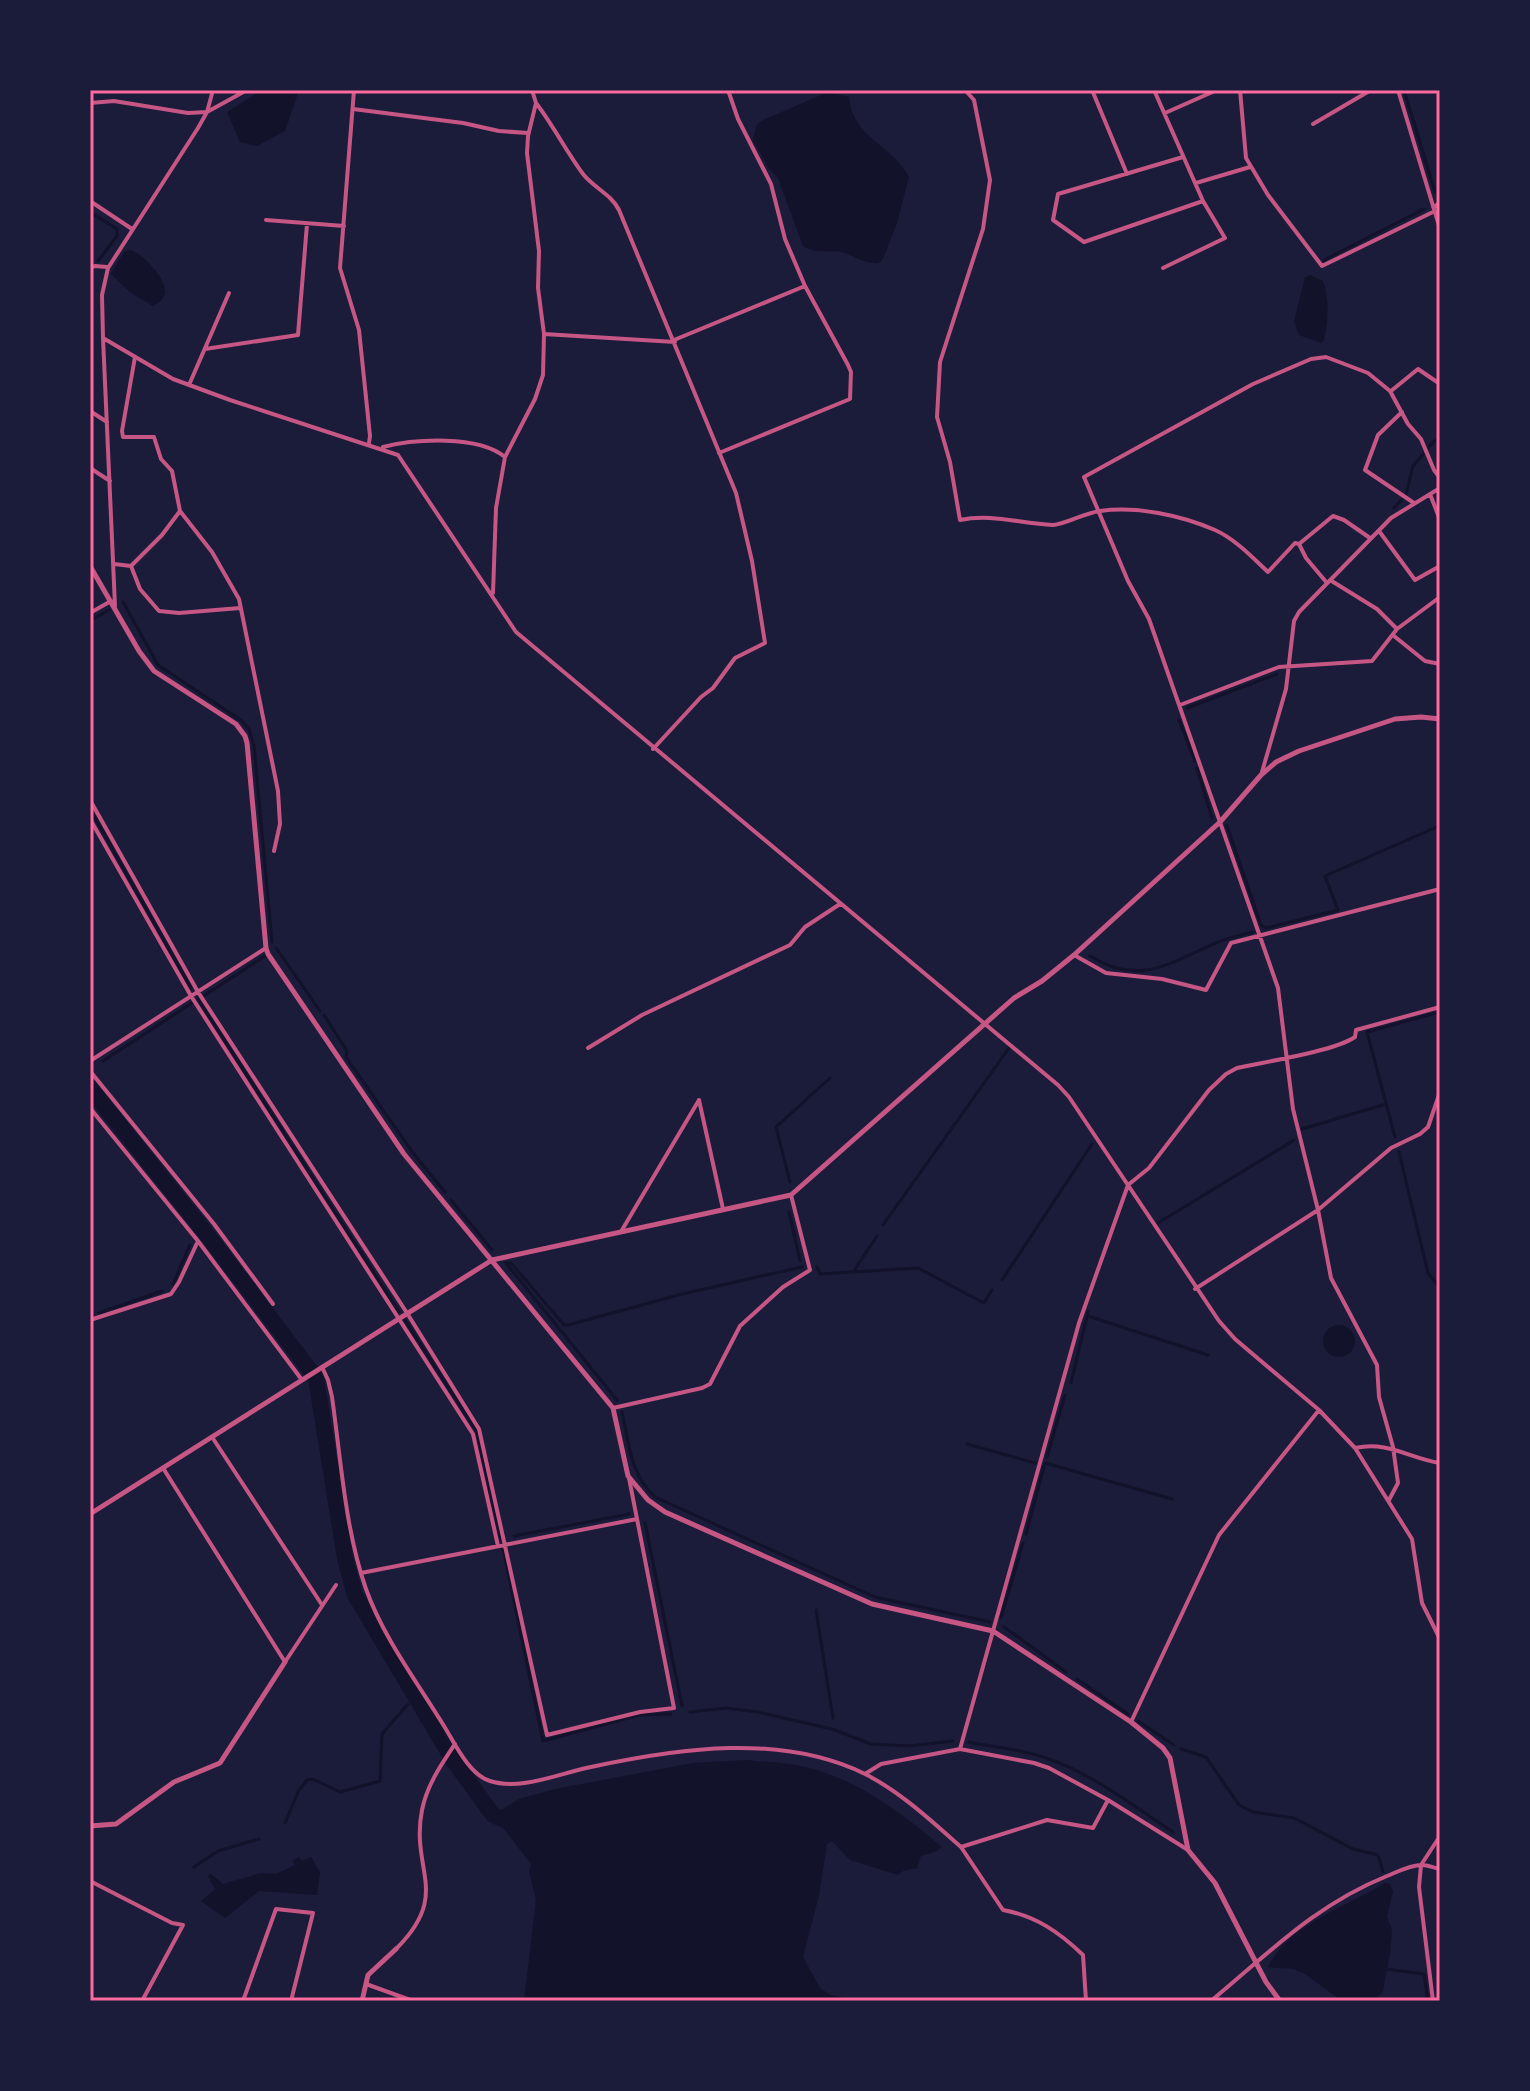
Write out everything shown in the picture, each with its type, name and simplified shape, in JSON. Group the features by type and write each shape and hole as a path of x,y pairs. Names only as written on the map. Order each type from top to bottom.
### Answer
{"street":[{"path":"113,603 102,295 108,268 207,112 213,90"},
{"path":"90,103 114,101 188,113 207,112 247,90"},
{"path":"354,90 340,268 359,330 370,436 368,444"},
{"path":"532,90 536,103 581,171 590,183 615,201 674,341 743,519 765,643 735,658 713,688 653,749"},
{"path":"719,453 850,399 851,372 805,286 785,239 776,196 738,119 728,90"},
{"path":"965,90 974,100 990,180 983,229 940,362 937,417 950,463 960,520 993,517 1056,525 1082,514 1097,512 1162,513 1216,531 1248,553 1268,572 1295,543 1299,544 1333,516 1370,538"},
{"path":"1092,90 1127,174"},
{"path":"1154,90 1203,201 1225,238 1163,268"},
{"path":"1165,113 1217,90"},
{"path":"1240,90 1246,158 1250,167 1322,266 1436,208"},
{"path":"1313,124 1371,90"},
{"path":"1398,90 1440,229"},
{"path":"493,595 496,508 505,457 535,399 543,375 544,334 538,288 534,198 527,153 528,133 536,103"},
{"path":"353,109 528,133"},
{"path":"1183,157 1058,194 1053,220 1084,242 1203,201"},
{"path":"1196,183 1250,167"},
{"path":"90,201 132,229"},
{"path":"266,220 344,226"},
{"path":"205,349 298,335 307,224"},
{"path":"90,268 108,268"},
{"path":"544,334 674,341 805,286"},
{"path":"189,385 229,293"},
{"path":"103,338 189,385 382,447 398,455 516,632 653,749 1043,1070 1069,1097 1195,1289 1235,1339 1319,1410 1355,1448 1412,1539 1422,1603 1440,1639"},
{"path":"135,357 123,437 154,437 161,459 172,471 180,511 228,578 239,599 278,791 280,824 274,851"},
{"path":"1389,1500 1398,1483 1393,1447 1382,1413 1377,1365 1331,1278 1293,1109 1278,988 1149,619 1128,581 1084,477 1235,393 1288,368 1326,357 1368,373 1390,391 1408,424 1421,439 1440,478"},
{"path":"1390,391 1418,369 1440,384"},
{"path":"90,411 107,422"},
{"path":"1402,412 1378,435 1365,470 1414,503"},
{"path":"382,447 401,442 455,442 479,446 505,457"},
{"path":"90,468 110,481"},
{"path":"1261,775 1286,689 1294,621 1299,612 1379,530 1440,488"},
{"path":"1430,494 1440,520"},
{"path":"131,566 162,535 180,511"},
{"path":"1379,530 1415,580 1440,566"},
{"path":"1299,544 1306,558 1328,582 1377,609 1397,629"},
{"path":"114,564 131,566"},
{"path":"90,566 154,671 236,724 245,736 266,948 404,1154 613,1408 674,1708 640,1712 547,1735 479,1429 198,992 90,800"},
{"path":"131,566 140,589 159,611 179,613 240,608"},
{"path":"1180,705 1279,667 1372,661 1397,629 1440,597"},
{"path":"90,613 113,603"},
{"path":"1394,636 1425,661 1440,664"},
{"path":"90,1514 492,1260 791,1195 1014,998 1042,981 1074,955 1220,822 1276,762 1376,725 1407,717 1440,719"},
{"path":"90,819 191,996 473,1434 498,1546"},
{"path":"1074,955 1106,973 1162,979 1206,990 1231,943 1440,889"},
{"path":"588,1048 642,1015 790,945 805,927 841,903"},
{"path":"90,1061 266,948"},
{"path":"960,1749 1079,1323 1128,1185 1149,1168 1209,1090 1226,1074 1237,1068 1350,1041 1355,1037 1356,1030 1440,1007"},
{"path":"90,1071 214,1224 273,1304"},
{"path":"1195,1289 1318,1210 1391,1148 1400,1146 1428,1127 1440,1092"},
{"path":"622,1230 699,1100 723,1209"},
{"path":"90,1108 198,1241 303,1379"},
{"path":"613,1408 710,1384 740,1326 783,1287 810,1270 791,1195"},
{"path":"90,1320 171,1294 198,1241"},
{"path":"320,1368 332,1397 356,1556 376,1611 455,1744 482,1777 498,1782 524,1783 649,1756 744,1748 781,1750 865,1774 923,1814 961,1847 1003,1910 1025,1914 1040,1921 1083,1955 1086,2001"},
{"path":"1131,1722 1219,1535 1319,1410"},
{"path":"212,1437 322,1605"},
{"path":"1355,1448 1393,1447 1425,1461 1440,1463"},
{"path":"163,1468 285,1662"},
{"path":"628,1476 648,1500 665,1512 872,1604 993,1631 1131,1722 1163,1748 1170,1758 1188,1850"},
{"path":"361,1573 637,1519"},
{"path":"90,1826 116,1824 174,1782 220,1763 336,1585"},
{"path":"362,2001 368,1975 412,1933 420,1920 425,1906 426,1878 420,1831 422,1810 433,1779 455,1744"},
{"path":"865,1774 881,1764 960,1749 1049,1768 1108,1800 1188,1850 1215,1883 1280,2001"},
{"path":"961,1847 1047,1820 1093,1828 1108,1800"},
{"path":"1433,2001 1420,1901 1421,1865 1440,1836"},
{"path":"1211,2001 1289,1933 1320,1911 1380,1879 1421,1865 1440,1869"},
{"path":"90,1881 172,1923 183,1925 142,2001"},
{"path":"243,2001 276,1909 313,1913 291,2001"},
{"path":"365,1984 413,2001"}],"shaded area":[{"path":"262,90 299,90 285,131 257,146 240,142 227,112"},
{"path":"828,92 849,97 857,122 902,166 909,177 897,223 879,263 841,252 816,251 803,246 778,178 753,140 756,126 761,121"},
{"path":"130,250 148,262 163,282 165,294 153,306 131,293 111,274 124,252"},
{"path":"1310,275 1323,281 1327,296 1327,325 1321,343 1299,335 1294,322 1305,277"},
{"path":"1339,1325 1350,1330 1355,1341 1350,1352 1339,1357 1328,1352 1323,1341 1328,1330"},
{"path":"746,1760 796,1765 836,1777 874,1796 942,1847 921,1856 917,1868 898,1875 850,1860 832,1841 827,1844 819,1895 803,1957 820,1988 830,1995 861,2001 524,2001 536,1900 529,1871 531,1864 493,1815 519,1799 555,1789 693,1763"},
{"path":"299,1857 302,1861 311,1857 320,1872 317,1895 259,1891 225,1918 201,1901 215,1889 208,1876 211,1874 223,1884 261,1873 276,1874 295,1865 293,1860"},
{"path":"1385,1883 1390,1884 1393,1891 1387,1917 1392,1930 1390,1954 1383,1991 1374,2001 1342,2001 1305,1974 1293,1969 1268,1967 1290,1939 1305,1927"}],"waterway":[{"path":"1404,90 1435,192"},
{"path":"1324,260 1424,209"},
{"path":"90,212 117,229 117,236 98,261"},
{"path":"1429,447 1440,439"},
{"path":"1406,494 1413,466 1423,454"},
{"path":"1394,508 1402,499"},
{"path":"123,602 158,665 242,721 249,729 254,746 272,942"},
{"path":"90,621 109,610"},
{"path":"1187,708 1277,674"},
{"path":"1179,720 1195,761"},
{"path":"1197,768 1212,818"},
{"path":"90,809 191,988"},
{"path":"1227,826 1261,925 1266,928 1338,910 1325,876 1439,826"},
{"path":"1090,956 1124,970 1154,969 1220,941 1253,932"},
{"path":"276,948 320,1011"},
{"path":"205,995 265,956"},
{"path":"198,999 399,1312"},
{"path":"103,1061 192,1003"},
{"path":"1395,1137 1367,1032 1440,1012"},
{"path":"324,1015 347,1051 346,1057 413,1153 445,1192"},
{"path":"883,1225 1009,1048"},
{"path":"790,1182 776,1127 830,1078"},
{"path":"90,1088 316,1378 345,1558 355,1595 453,1760 493,1815 511,1823"},
{"path":"1302,1129 1386,1104"},
{"path":"1158,1223 1294,1140"},
{"path":"1002,1280 1092,1144"},
{"path":"1399,1152 1428,1273 1440,1288"},
{"path":"451,1200 492,1250"},
{"path":"789,1212 800,1261"},
{"path":"201,1235 205,1232"},
{"path":"855,1269 877,1236"},
{"path":"173,1284 190,1245"},
{"path":"506,1263 511,1263 564,1325 802,1267"},
{"path":"506,1263 617,1400"},
{"path":"817,1267 820,1274 918,1268 984,1303 992,1290"},
{"path":"99,1313 162,1291"},
{"path":"1071,1383 1088,1312"},
{"path":"1088,1316 1208,1355"},
{"path":"405,1320 477,1432 501,1539"},
{"path":"1047,1457 1065,1395"},
{"path":"622,1412 635,1468 655,1497 875,1597 990,1622"},
{"path":"967,1444 1035,1463"},
{"path":"1026,1534 1045,1463 1172,1499"},
{"path":"514,1536 629,1514"},
{"path":"645,1523 682,1706"},
{"path":"1001,1618 1023,1543"},
{"path":"503,1548 543,1741 639,1715 671,1714"},
{"path":"816,1610 833,1718"},
{"path":"1004,1627 1066,1672"},
{"path":"1077,1679 1128,1714"},
{"path":"285,1823 299,1790 307,1780 313,1779 340,1792 380,1781 382,1734 408,1704"},
{"path":"690,1712 726,1708 758,1712 832,1729 871,1744 909,1746 953,1741"},
{"path":"1138,1721 1174,1745"},
{"path":"969,1742 1025,1752 1060,1763 1110,1790 1173,1832"},
{"path":"1181,1749 1206,1757 1239,1805 1253,1812 1294,1818 1353,1849 1378,1855 1383,1872"},
{"path":"194,1867 218,1851 259,1839"},
{"path":"1386,1969 1424,1974 1428,2001"}]}
